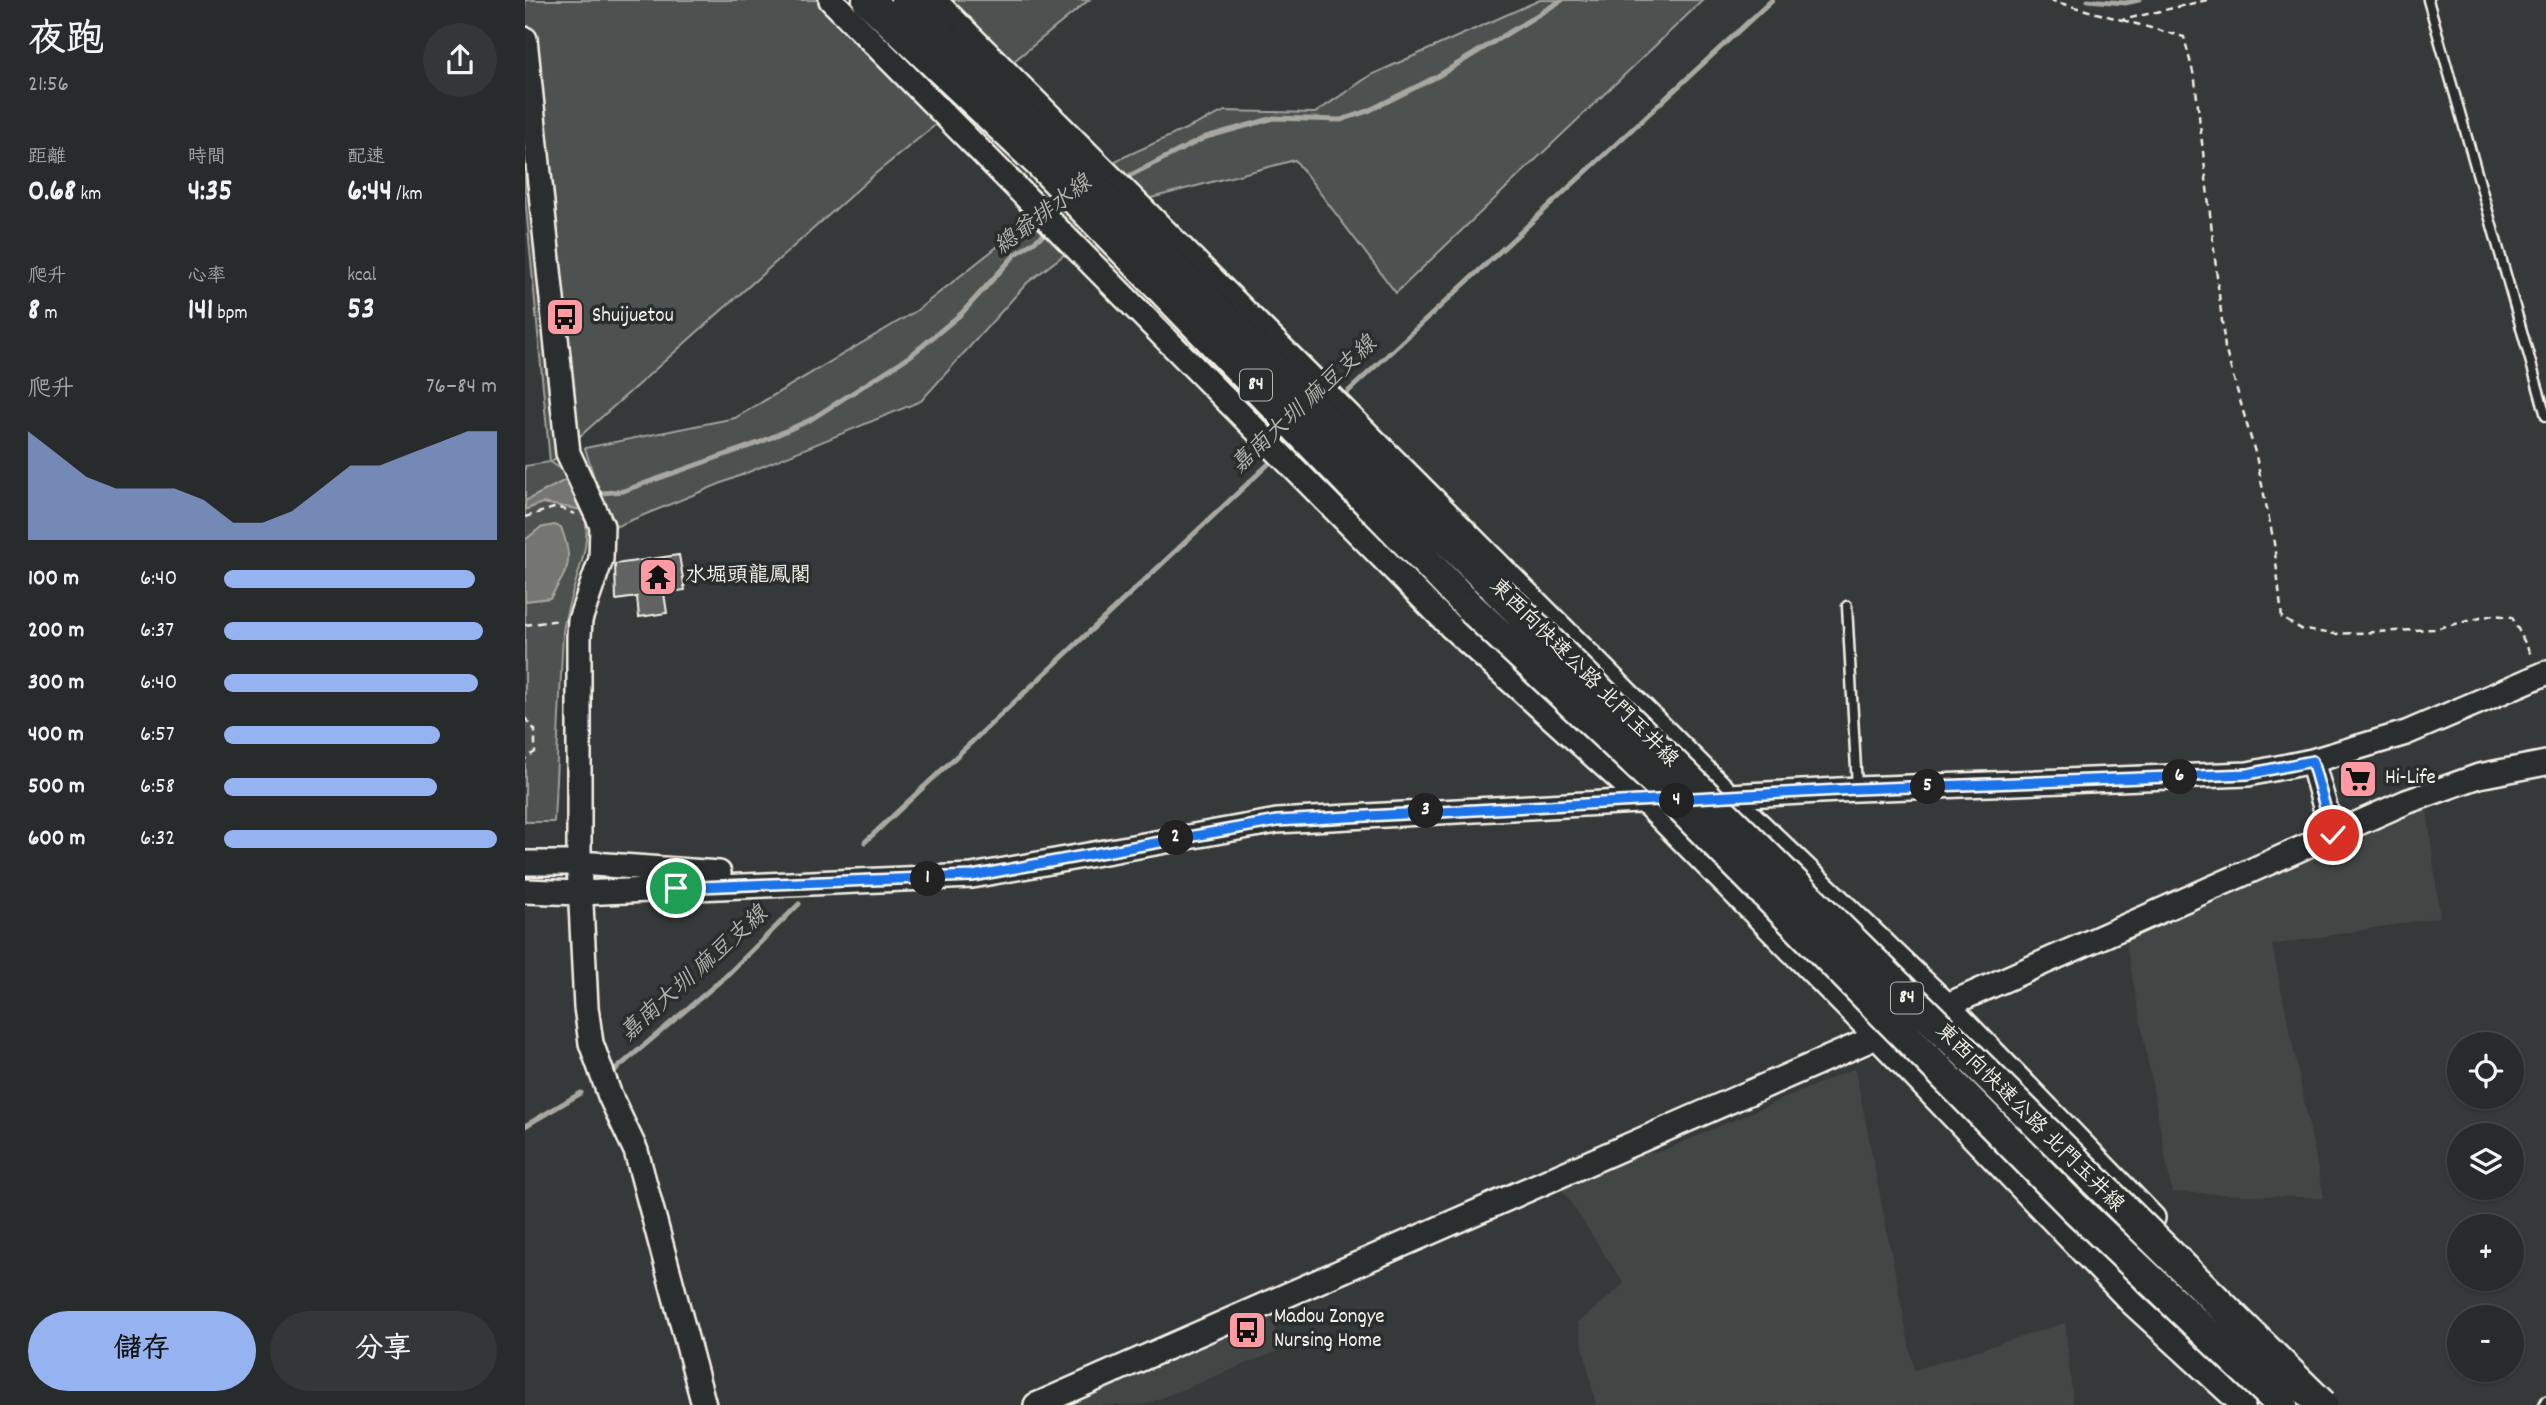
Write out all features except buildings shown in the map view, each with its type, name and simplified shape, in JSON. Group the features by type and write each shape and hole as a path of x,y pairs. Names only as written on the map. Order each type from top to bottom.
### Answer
{"highway":[{"name":"東西向快速公路 北門玉井線","path":"868,0 1062,155 1470,607 1655,780 2073,1206 2282,1405"},
{"name":"東西向快速公路 北門玉井線","path":"906,0 1931,1022 2322,1405"}],"main road":[{"path":"831,0 1450,626 1646,803 1877,1037 2132,1303 2243,1405"},
{"path":"934,0 1062,155 1510,579 1730,797 1947,1005 2309,1380 2337,1405"},
{"path":"525,39 568,453 602,526 601,559 580,620 579,863 586,1007 591,1043 610,1096 636,1151 704,1405"},
{"path":"525,891 580,893 972,876 1277,821 1433,811 1646,803 1857,789 2248,774 2312,761 2406,733 2544,674"},
{"path":"2312,761 2333,835"},
{"path":"1036,1405 2406,802 2479,776 2546,763"},
{"path":"525,863 579,863 827,881"}],"lane":[{"path":"2428,0 2546,416"},
{"path":"1847,606 1857,789"}],"path":[{"path":"2049,0 2184,37 2195,80 2225,348 2256,456 2274,543 2282,618 2303,630 2336,634 2434,629 2493,615 2512,617 2544,674"},
{"path":"2122,20 2162,13 2207,0"},
{"path":"525,517 557,507"},
{"path":"525,625 580,620"},
{"path":"525,718 535,730 535,752 525,759"}],"shaded area":[{"path":"525,0 1089,0 875,174 551,462 572,479 582,501 586,521 583,557 563,632 554,822 525,822 525,466 550,462 525,196"},
{"path":"1540,0 1703,0 1396,293 1295,160 1132,203 1027,283 921,401 610,529 585,448 735,418 916,311 1093,171 1225,111 1315,113 1371,75"},
{"path":"571,477 582,510 542,503 525,510 525,501"},
{"path":"554,525 561,527 567,549 565,572 550,598 525,601 525,540 540,528"},
{"path":"2427,808 2440,917 2272,945 2324,1198 2172,1192 2125,937 2243,890"},
{"path":"1855,1068 1914,1370 2065,1323 2073,1405 1596,1405 1578,1323 1624,1284 1548,1168 1662,1151"},
{"path":"1263,1300 1283,1349 1144,1405 1028,1405"}],"waterway":[{"name":"總爺排水線","path":"1123,179 1206,137 1274,118 1341,120 1368,111 1438,76 1562,0"},
{"name":"嘉南大圳 麻豆支線","path":"1340,399 1772,0"},
{"name":"總爺排水線","path":"2088,0 2125,3 2139,0"},
{"name":"總爺排水線","path":"593,494 623,491 761,442 810,420 910,356 961,314 1015,255 1049,231"},
{"name":"嘉南大圳 麻豆支線","path":"865,842 1276,457"},
{"name":"嘉南大圳 麻豆支線","path":"614,1071 726,976 799,904"},
{"name":"嘉南大圳 麻豆支線","path":"525,1126 581,1093"}],"place":[{"name":"Shuijuetou","path":"565,317"},
{"name":"水堀頭龍鳳閣","path":"658,577"},
{"name":"Hi-Life","path":"2358,779"},
{"name":"Madou Zongye Nursing Home","path":"1247,1330"}],"route":[{"path":"676,888 972,876 1226,828 1277,821 1433,811 1646,803 1857,789 2248,774 2312,761 2333,835"}]}
